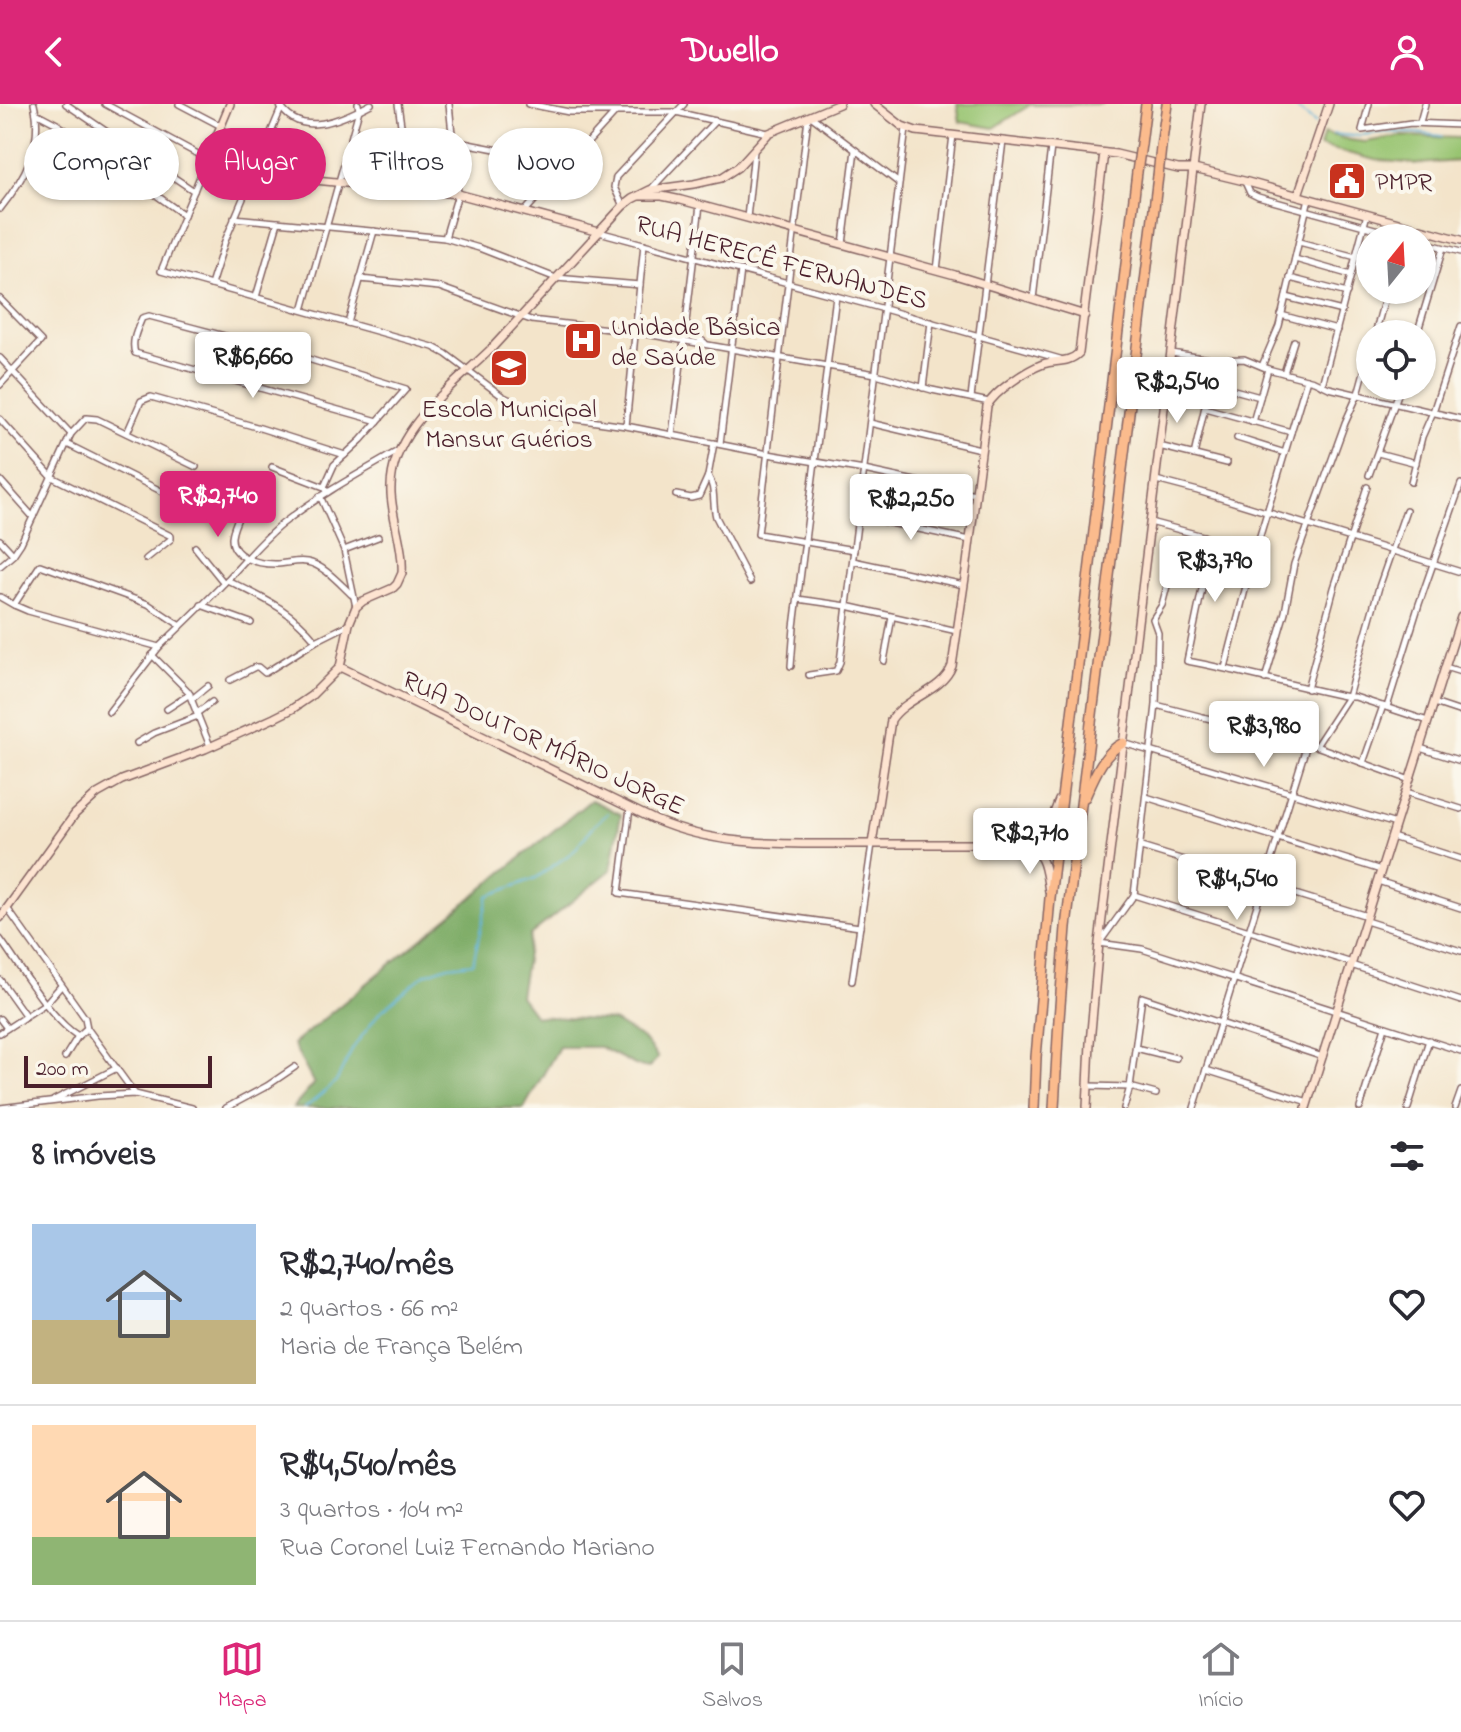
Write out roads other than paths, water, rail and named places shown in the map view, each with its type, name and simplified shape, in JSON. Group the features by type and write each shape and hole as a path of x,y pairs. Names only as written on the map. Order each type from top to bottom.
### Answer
{"highway":[{"path":"1034,1108 1050,898 1146,104"},
{"path":"1054,1108 1063,966 1080,807 1167,104"},
{"path":"1080,807 1105,759 1123,743"}],"street":[{"path":"0,209 18,188 30,164 35,139 34,104"},
{"path":"66,104 194,191 161,271 438,349 502,396 531,410 864,470 975,494"},
{"path":"105,104 195,153"},
{"path":"179,104 221,126 230,104"},
{"path":"281,105 288,117 314,124 335,120 371,104"},
{"path":"398,104 401,128"},
{"path":"449,104 452,128"},
{"path":"528,104 569,112 676,112 769,133"},
{"path":"623,206 614,187 616,177 684,104"},
{"path":"0,918 69,822 90,800 116,783 292,709 311,696 340,667 356,607 393,588 402,573 390,488 398,451 413,428 623,206 650,190 721,178 738,167 769,133 839,104"},
{"path":"874,104 906,128 921,132 1104,153 1178,169 1194,169 1461,240"},
{"path":"1087,1108 1099,943 1201,104"},
{"path":"1298,195 1329,104"},
{"path":"1369,104 1362,130 1400,123 1461,123"},
{"path":"1420,122 1425,104"},
{"path":"272,128 281,105"},
{"path":"303,310 359,107"},
{"path":"36,113 57,124 184,215"},
{"path":"602,128 615,113"},
{"path":"810,117 899,183"},
{"path":"810,117 758,534 854,550"},
{"path":"650,190 715,121"},
{"path":"809,675 838,669 906,128"},
{"path":"937,270 953,135"},
{"path":"971,398 1003,141"},
{"path":"1033,299 1051,147"},
{"path":"747,218 755,148"},
{"path":"843,244 855,149"},
{"path":"852,981 891,720 902,706 942,681 952,666 984,416 989,402 1034,368 1074,358 1079,353 1104,153"},
{"name":"RUA HERECÊ FERNANDES","path":"326,181 342,182"},
{"path":"1244,181 1254,195 1357,224"},
{"path":"637,196 662,196 700,205 937,270 1085,315"},
{"name":"RUA HERECÊ FERNANDES","path":"472,198 1064,361"},
{"path":"1253,422 1309,198"},
{"path":"211,285 242,200"},
{"path":"445,238 456,200"},
{"path":"525,211 535,200"},
{"path":"700,205 686,322 689,330 707,344"},
{"path":"1364,224 1367,214"},
{"path":"234,218 445,238 489,251 556,278 640,285"},
{"path":"256,297 278,222"},
{"path":"348,323 374,231"},
{"path":"1299,242 1356,257 1322,385"},
{"path":"626,426 644,244"},
{"path":"1436,246 1461,252"},
{"path":"1421,320 1443,248"},
{"path":"1295,259 1351,275"},
{"path":"676,495 699,496 708,476 717,444 741,270"},
{"path":"1290,278 1347,293"},
{"path":"360,279 439,287 536,321 635,332 876,374 989,402"},
{"path":"791,666 836,296"},
{"path":"1286,297 1342,311"},
{"path":"0,299 41,341 0,385"},
{"path":"1281,315 1337,330"},
{"path":"326,489 334,465 378,421 406,389 282,351 149,316 142,318 135,334 135,353 378,421"},
{"path":"923,388 931,322"},
{"path":"1411,482 1422,437 1461,326"},
{"path":"672,435 684,340"},
{"path":"1284,373 1294,341"},
{"path":"1171,353 1216,360 1241,359 1356,394"},
{"path":"0,358 71,434"},
{"path":"1168,372 1260,397"},
{"path":"1225,668 1253,559 1307,379"},
{"path":"1194,455 1210,384"},
{"path":"127,433 141,401 151,397 345,455"},
{"path":"1265,679 1285,612 1292,571 1356,398"},
{"path":"1383,400 1461,419"},
{"path":"1369,475 1397,400"},
{"path":"1205,408 1291,432"},
{"path":"0,566 21,543 71,434 86,418 91,417 127,433 196,467"},
{"path":"0,419 52,477 171,536 146,559"},
{"path":"870,423 980,449"},
{"path":"1237,438 1285,453"},
{"path":"67,444 185,503"},
{"path":"1159,446 1227,463"},
{"path":"109,712 159,647 279,526 326,489 398,451"},
{"path":"1378,453 1416,463"},
{"path":"272,467 326,489"},
{"path":"708,476 713,486 716,517 750,582"},
{"path":"0,480 33,517"},
{"path":"1155,480 1461,572"},
{"path":"1363,763 1461,484"},
{"path":"1307,689 1334,588 1367,487"},
{"path":"320,496 344,550 356,607"},
{"path":"243,507 232,535 239,553 263,563 309,562 352,595"},
{"path":"1316,746 1348,697 1379,587 1406,510"},
{"path":"858,516 970,540"},
{"path":"1150,522 1193,533 1253,559"},
{"path":"344,550 378,537"},
{"path":"0,540 13,555"},
{"path":"1212,541 1187,661 1355,697 1428,721"},
{"path":"195,547 226,581 274,603 301,622 316,641"},
{"path":"853,561 964,585"},
{"path":"14,605 40,565 136,599 181,626"},
{"path":"1099,943 1134,895 1156,705 1158,633 1153,619 1162,605 1167,586"},
{"path":"0,597 14,605 159,647"},
{"path":"798,599 847,606 957,631"},
{"path":"201,605 251,623"},
{"path":"884,661 892,617"},
{"path":"1206,1070 1307,1105 1461,620"},
{"path":"230,680 255,667 265,673 349,624"},
{"path":"152,655 191,697 210,746"},
{"name":"RUA DOUTOR MÁRIO JORGE","path":"340,667 681,831 724,840 772,843 1023,844"},
{"path":"1445,667 1461,672"},
{"path":"167,709 208,686"},
{"path":"137,743 198,714 212,702"},
{"path":"1434,703 1461,712"},
{"path":"1156,705 1316,746 1410,780"},
{"path":"1123,743 1396,824"},
{"path":"1194,1108 1307,744"},
{"path":"1420,748 1461,761"},
{"path":"1023,844 1044,833 1063,790"},
{"path":"1406,792 1461,809"},
{"path":"1146,797 1381,870"},
{"path":"630,808 619,893 860,927"},
{"path":"1392,837 1461,859"},
{"path":"1023,844 1035,850 1042,859 1050,898"},
{"path":"1141,847 1264,884 1461,951"},
{"path":"1378,881 1461,908"},
{"path":"1134,895 1461,1001"},
{"path":"7,908 135,1094"},
{"path":"0,939 46,1003 78,1036"},
{"path":"1099,943 1142,949 1461,1051"},
{"path":"0,980 25,1015"},
{"path":"0,1033 46,1003 61,986"},
{"path":"1124,1108 1130,1087 1142,997 1323,1057"},
{"path":"0,1019 7,1028"},
{"path":"1360,1108 1385,1027"},
{"path":"65,1057 87,1028"},
{"path":"1408,1108 1429,1040"},
{"path":"1136,1048 1176,1058"},
{"path":"226,1108 295,1067"},
{"path":"50,1102 117,1068"},
{"path":"1088,1086 1130,1087 1156,1094"},
{"path":"1455,1108 1461,1091"},
{"path":"0,1108 135,1094 192,1108"},
{"path":"82,1098 82,1108"}],"waterway":[{"path":"1291,104 1316,124"},
{"path":"1333,134 1352,136 1387,132 1442,136"},
{"path":"305,1108 336,1082 353,1048 379,1013 425,974 448,966 473,963 488,896 536,878 574,851 594,825 608,813"}],"place":[{"name":"PMPR","path":"1347,181"},
{"name":"Unidade Básica de Saúde","path":"583,341"},
{"name":"Escola Municipal Mansur Guérios","path":"509,368"}]}
